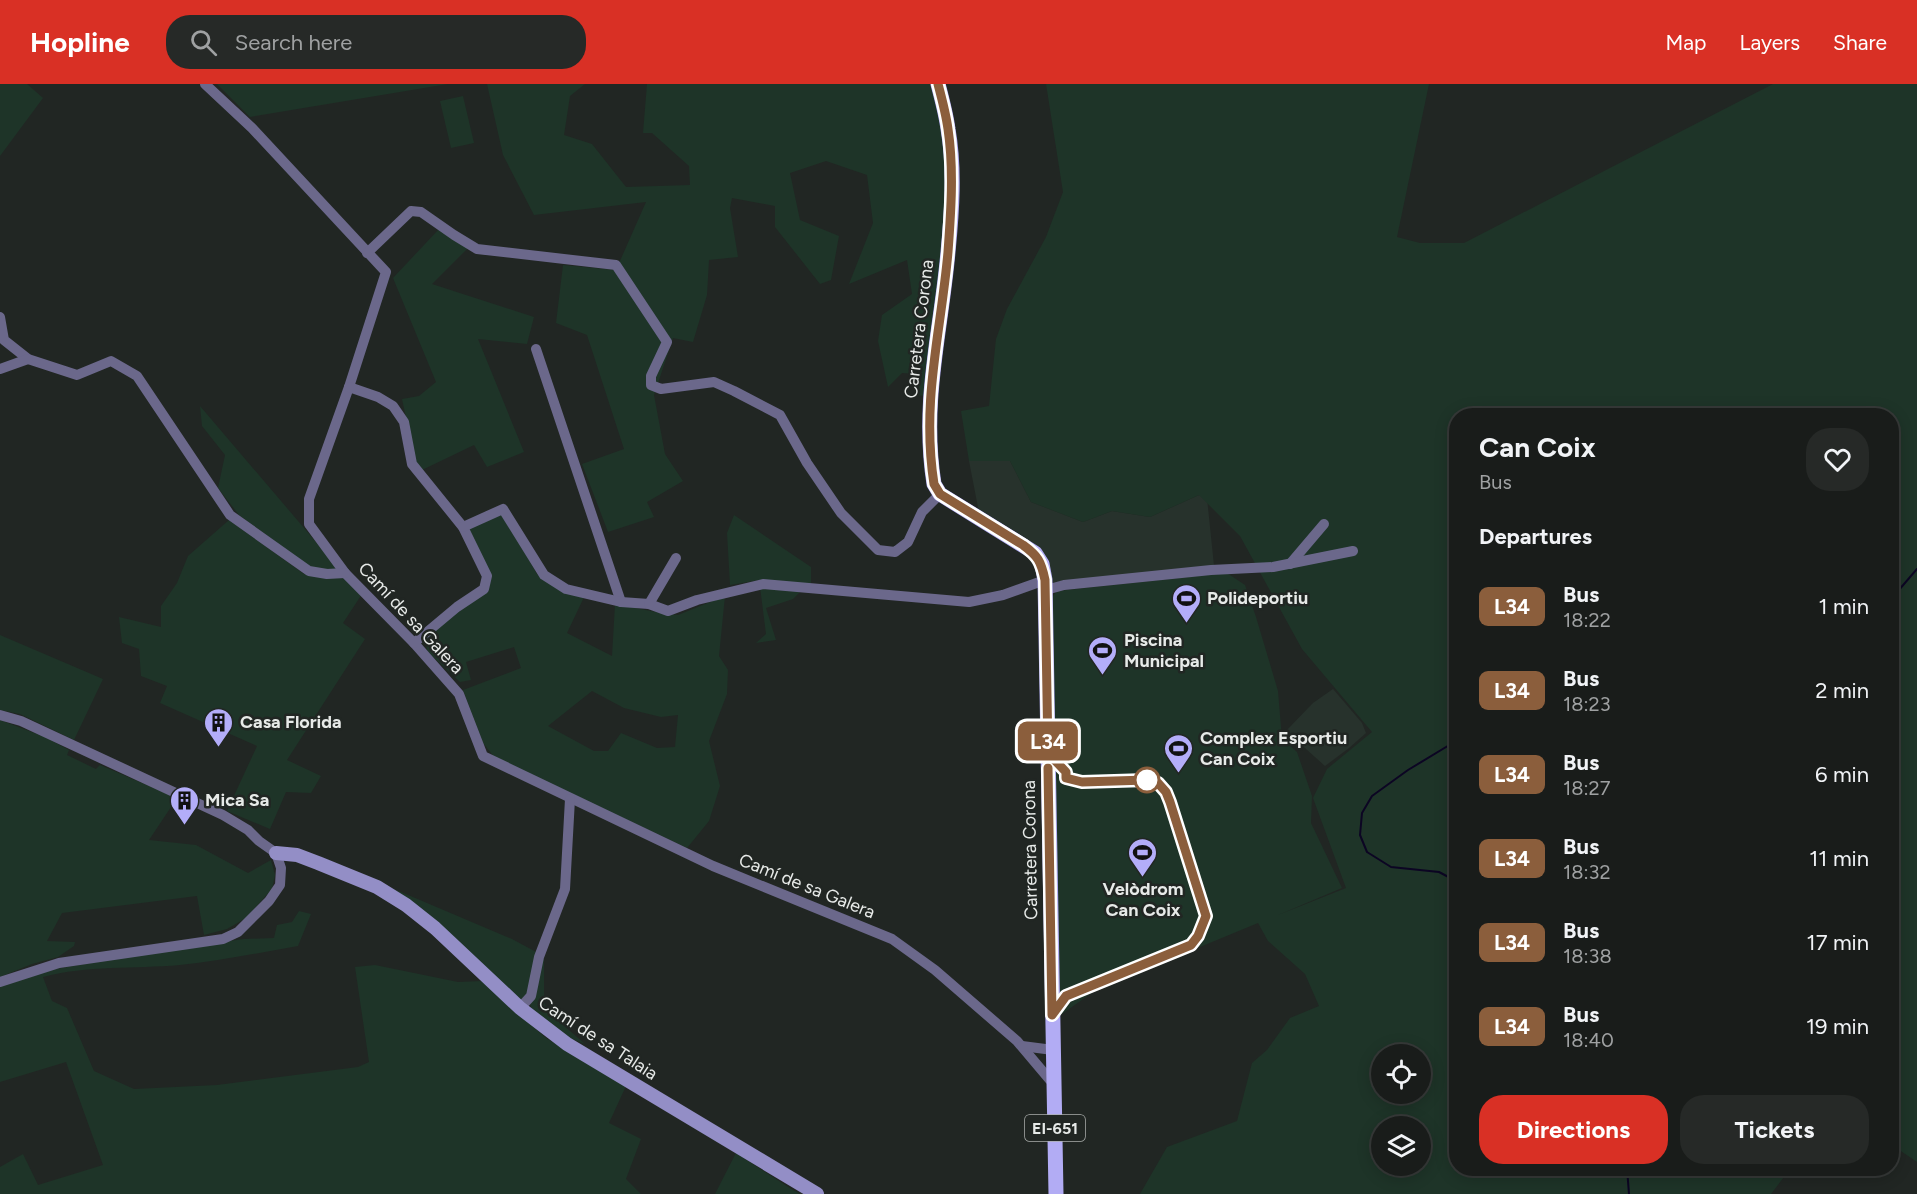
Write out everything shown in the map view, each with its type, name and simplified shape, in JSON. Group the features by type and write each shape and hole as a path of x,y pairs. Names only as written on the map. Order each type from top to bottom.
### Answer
{"main road":[{"name":"Carretera Corona","path":"938,84 948,129 952,176 948,253 933,354 929,410 934,484 940,494 1035,553 1042,564 1046,585 1056,1194"},
{"name":"Carretera Corona","path":"1048,1194 1050,1080 1053,1056"}],"street":[{"name":"Camí de sa Galera","path":"205,84 252,128 386,272 349,387 309,499 309,524 345,573 414,643 459,694 483,756 713,866 892,939 935,970 1022,1046 1050,1080"},
{"path":"368,253 411,211 422,212 454,236 477,249 616,265 667,342 651,376 651,385 661,389 714,382 780,415 807,463 841,513 878,550 895,552 908,542 922,512 940,494"},
{"path":"0,317 4,340 28,358 77,375 111,361 137,375 230,515 309,571 327,574 345,573"},
{"path":"536,349 621,602"},
{"path":"0,369 28,358"},
{"path":"349,387 378,397 393,406 404,422 412,464 463,527 487,576 484,590 457,607 414,643"},
{"path":"463,527 503,509 544,575 566,589 621,602 649,604 668,611 697,600 763,584 969,602 1046,585 1211,570 1238,570 1289,564 1353,552"},
{"path":"1289,564 1324,524"},
{"path":"649,604 676,558"},
{"path":"0,715 21,721 223,815 248,830 276,853 280,868 280,885 269,902 238,932 223,939 59,963 0,982"},
{"path":"519,1008 531,996 539,957 565,889 570,798"},
{"name":"Camí de sa Talaia","path":"276,853 297,855 318,862 376,887 406,905 435,928 519,1008 567,1044 817,1194"},
{"path":"1022,1046 1053,1056"},
{"path":"1033,1059 1053,1056"}],"shaded area":[{"path":"969,461 1010,461 1031,502 1083,522 1112,511 1150,517 1199,495 1207,498 1215,575 1038,588 1035,569 1024,551 982,528"},
{"path":"1333,689 1362,723 1366,733 1325,766 1286,731 1313,703"}],"green space":[{"path":"0,84 27,84 43,98 0,156"},
{"path":"217,84 448,84 250,117"},
{"path":"487,84 585,84 570,96 564,135 592,144 626,187 690,185 689,166 652,133 643,133 647,84 935,84 948,174 944,251 925,396 914,395 916,374 902,373 888,387 878,341 882,315 912,294 907,260 849,284 873,223 867,175 826,161 790,173 800,220 839,236 831,280 820,284 775,227 775,206 732,198 730,208 738,257 709,260 707,295 693,342 673,338 654,395 665,454 683,481 647,502 654,517 608,532 582,464 624,449 587,335 556,323 563,265 616,270 646,202 534,215 503,155"},
{"path":"1046,84 1429,84 1397,237 1420,243 1464,243 1773,84 1917,84 1917,1162 1899,1150 1899,408 1449,408 1449,1176 1785,1176 1771,1194 1140,1194 1167,1147 1237,1121 1252,1063 1267,1050 1290,1018 1319,1006 1305,974 1268,941 1258,923 1096,990 1062,1014 1058,990 1052,597 1057,591 1227,573 1245,585 1278,691 1282,739 1297,752 1312,796 1311,823 1342,888 1278,915 1346,888 1313,798 1327,769 1372,732 1302,649 1240,536 1199,495 1150,517 1112,511 1083,522 1031,502 1010,461 969,461 961,411 989,406 996,339 1007,309 1046,237 1063,192"},
{"path":"463,96 474,143 451,148 440,101"},
{"path":"440,228 468,248 432,284 534,317 527,344 478,339 524,452 487,467 474,445 422,470 416,464 402,399 419,396 436,382 393,278"},
{"path":"200,406 339,569 326,570 310,567 239,515 218,488 225,455 202,426"},
{"path":"503,514 537,574 555,587 585,595 567,633 612,656 615,604 678,615 725,596 719,656 728,670 727,694 709,741 720,786 709,821 687,848 495,758 483,743 463,690 521,668 514,647 466,662 471,680 460,682 428,652 424,639 486,590 469,531 472,525","holes":["592,691 624,708 661,717 678,715 675,747 657,748 621,733 608,751 594,751 548,726"]},
{"path":"734,515 811,567 811,584 760,580 730,585 727,533"},
{"path":"229,520 304,574 346,576 362,594 343,623 365,639 287,760 321,776 311,793 286,792 270,829 227,811 257,746 160,703 167,686 141,676 139,649 122,643 119,617 161,627 161,606 177,583 188,556"},
{"path":"760,587 802,590 793,599 766,608 776,640 756,643 766,634"},
{"path":"0,635 103,679 74,740 20,714 0,710"},
{"path":"0,720 45,737 69,750 67,755 96,769 100,765 177,798 149,840 196,845 248,873 271,860 275,875 272,889 246,918 227,929 204,935 197,896 62,913 47,941 75,942 74,946 58,957 32,964 0,977"},
{"path":"394,889 512,939 538,953 527,995 522,1001 421,908"},
{"path":"299,911 311,914 298,946 195,963 94,969 43,977 52,1001 67,1008 94,1071 134,1089 217,1085 358,1067 369,1062 355,967 375,965 458,982 482,981 546,1038 626,1086 609,1123 641,1139 626,1179 641,1194 0,1194 0,1167 23,1154 38,1185 103,1165 66,1062 0,1082 0,985 32,973 191,946 244,939 274,938 277,925 292,922"},
{"path":"544,956 544,1002 548,1012 585,1044 569,1038 532,1010 530,1004"},
{"path":"736,1153 793,1190 800,1194 715,1194"}],"waterway":[{"path":"1899,590 1917,569"},
{"path":"1449,745 1408,770 1372,796 1362,813 1360,835 1367,852 1391,867 1439,872 1449,877"},
{"path":"1628,1176 1629,1194"}],"bus line":[{"name":"L34","path":"938,84 948,129 952,176 948,253 933,354 929,410 934,484 940,494 1035,553 1042,564 1045,580 1048,753 1066,772 1066,778 1082,782 1147,780 1158,783 1166,792 1170,802 1206,916 1198,936 1191,945 1066,996 1052,1015 1048,768"}],"place":[{"name":"Polideportiu","path":"1186,624"},
{"name":"Piscina Municipal","path":"1103,676"},
{"name":"Casa Florida","path":"219,748"},
{"name":"Complex Esportiu Can Coix","path":"1179,774"},
{"name":"Mica Sa","path":"184,826"},
{"name":"Velòdrom Can Coix","path":"1143,878"}]}
